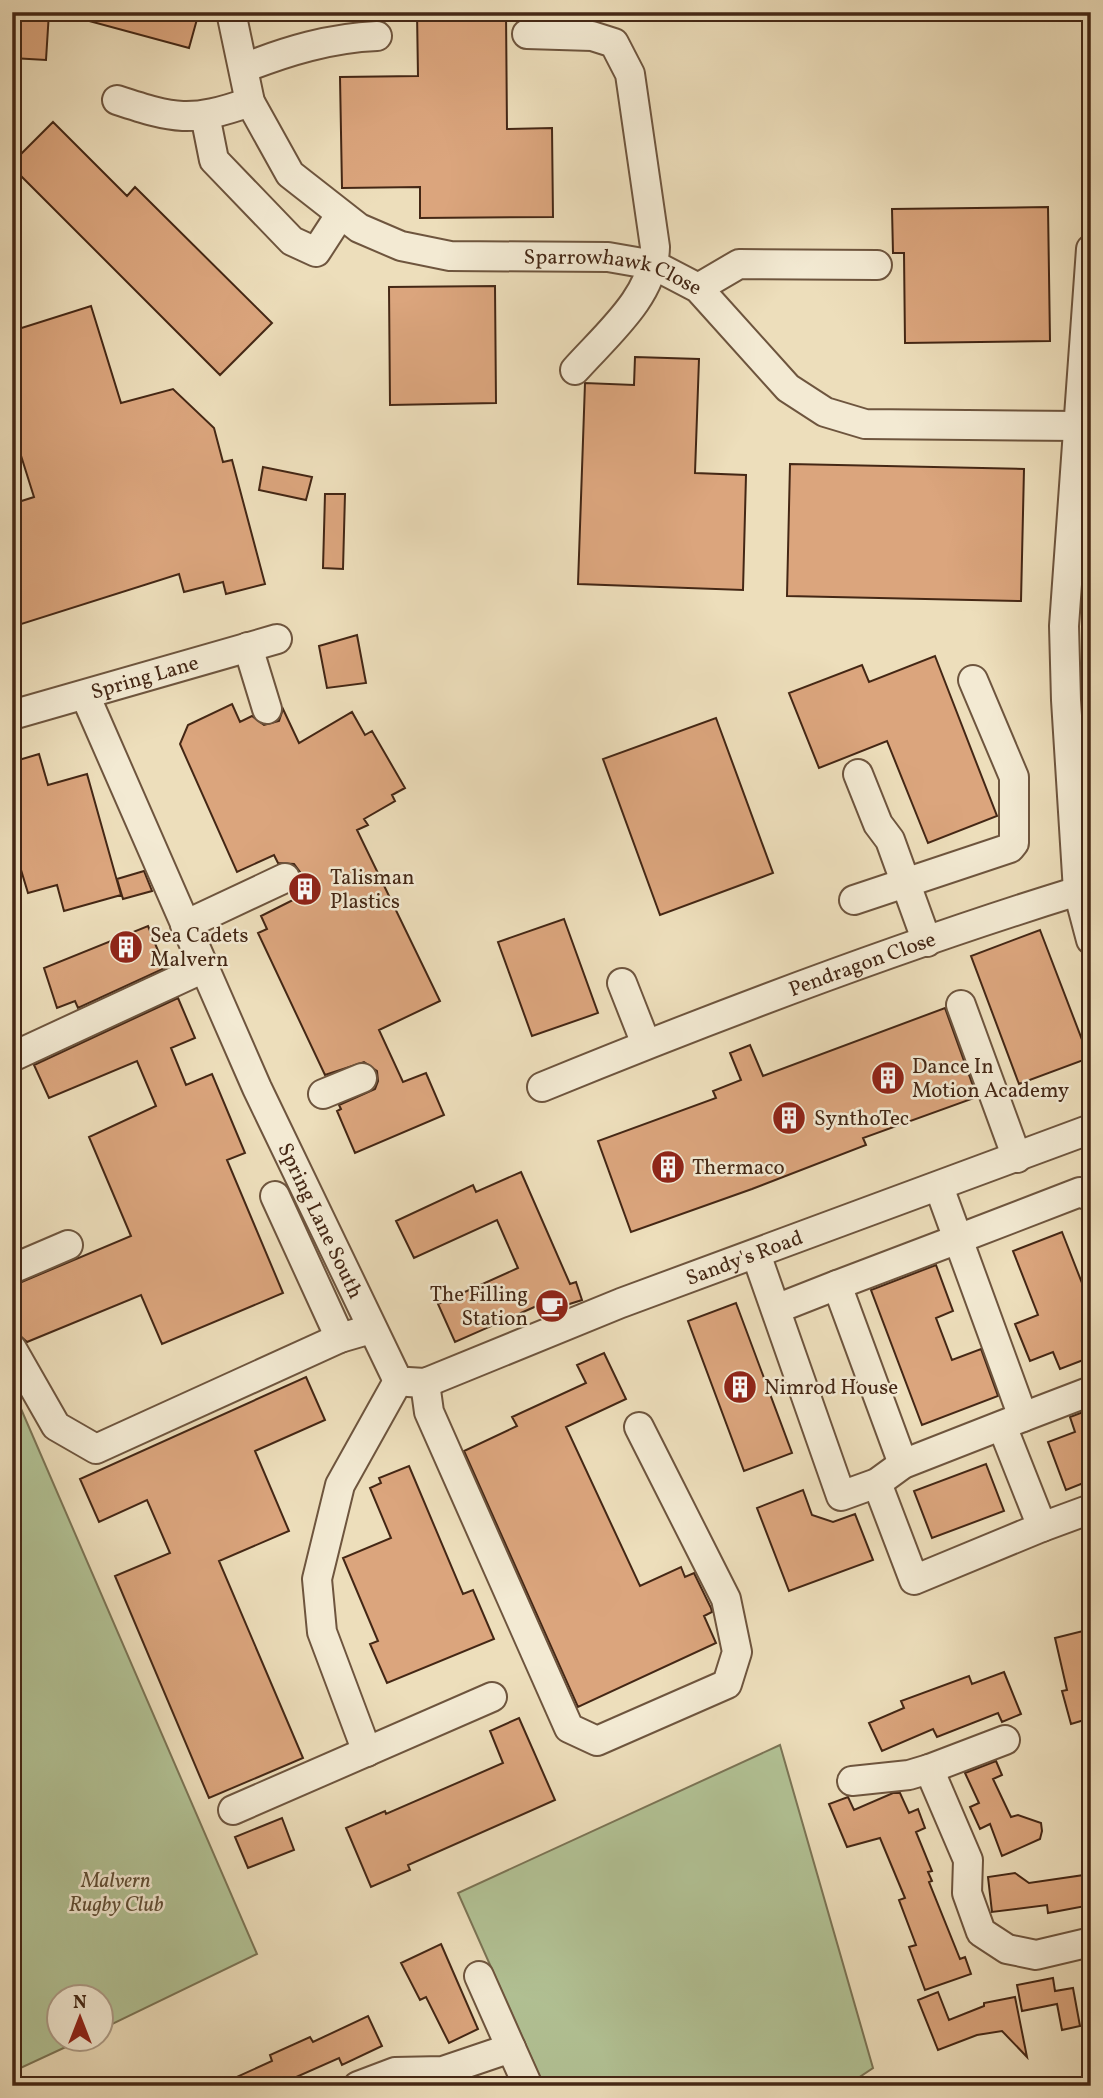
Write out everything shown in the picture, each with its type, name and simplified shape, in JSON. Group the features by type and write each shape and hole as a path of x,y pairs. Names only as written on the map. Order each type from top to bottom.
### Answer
{"street":[{"name":"Sparrowhawk Close","path":"231,12 250,102 290,174 359,228 401,246 450,256 608,257 654,265 698,288 788,388 824,412 865,424 1079,426"},
{"path":"527,34 592,36 614,43 630,74 654,265 638,298 575,370"},
{"path":"244,68 275,56 344,37 377,36"},
{"path":"117,100 172,118 205,115 250,102"},
{"path":"205,115 214,160 292,241 316,252 340,215"},
{"path":"1091,249 1064,626 1078,699 1078,891 1091,940"},
{"path":"698,288 739,264 877,265"},
{"name":"Spring Lane","path":"12,715 276,639"},
{"path":"248,647 267,709"},
{"path":"854,900 1010,848 1014,843 1014,777 973,680"},
{"name":"Spring Lane South","path":"85,695 257,1088 371,1329 412,1382 429,1412 569,1728 597,1741 727,1684 737,1653 726,1600 639,1427"},
{"path":"858,774 877,824 890,840 927,942"},
{"path":"185,925 285,878"},
{"name":"Pendragon Close","path":"542,1087 646,1044 985,920 1078,891"},
{"path":"12,1058 204,968"},
{"path":"622,984 646,1044"},
{"path":"961,1005 1017,1158"},
{"path":"323,1094 362,1077"},
{"name":"Sandy's Road","path":"412,1382 1091,1129"},
{"path":"939,1186 958,1239 1042,1527"},
{"path":"776,1309 1080,1192 1091,1197"},
{"path":"275,1196 340,1338"},
{"path":"12,1269 68,1245"},
{"path":"756,1254 841,1496 877,1483 903,1464 1091,1391"},
{"path":"837,1285 903,1464"},
{"path":"12,1349 56,1426 96,1449 340,1338 371,1329"},
{"path":"367,1752 322,1632 317,1579 340,1485 412,1382"},
{"path":"877,1483 914,1580 1091,1508"},
{"path":"233,1810 492,1698"},
{"path":"852,1781 929,1769 1005,1740"},
{"path":"929,1769 968,1860 967,1894 981,1932 1007,1949 1036,1955 1091,1941"},
{"path":"479,1976 528,2086"},
{"path":"358,2086 395,2072 443,2071 510,2048"}],"green space":[{"name":"Malvern Rugby Club","path":"12,1388 257,1954 116,2022 116,1982 46,1982 46,2052 55,2052 12,2072"},
{"path":"780,1745 873,2068 846,2086 544,2086 458,1893"}],"building":[{"path":"12,12 49,12 46,60 12,58"},
{"path":"78,12 199,12 189,48 78,18"},
{"path":"417,12 506,12 507,129 552,128 553,217 420,218 420,187 342,188 340,77 418,76"},
{"path":"53,122 127,196 135,187 272,323 220,375 12,167 12,163"},
{"path":"1048,207 1050,341 905,343 904,253 893,253 892,209"},
{"path":"495,286 496,403 390,405 389,287"},
{"path":"91,306 121,403 173,389 214,428 223,462 232,460 265,584 226,594 223,582 184,592 179,574 12,627 12,504 34,497 12,427 12,331"},
{"path":"635,357 699,359 695,473 746,475 743,590 578,584 585,383 634,385"},
{"path":"790,464 1024,469 1021,601 787,596"},
{"path":"263,467 312,477 306,500 259,490"},
{"path":"325,494 345,494 343,569 323,568"},
{"path":"357,635 366,683 327,688 319,646"},
{"path":"935,656 997,816 928,843 887,741 819,768 789,693 862,665 869,682"},
{"path":"232,704 240,722 252,716 264,725 279,721 283,709 299,743 352,712 365,735 372,731 405,788 392,795 395,801 364,819 368,825 357,830 440,1001 379,1030 403,1082 426,1073 444,1115 355,1153 337,1111 341,1109 339,1105 375,1089 377,1071 364,1062 325,1075 258,933 267,929 261,916 295,899 292,893 299,887 300,872 294,864 278,863 274,855 237,872 180,744 188,725"},
{"path":"716,718 773,873 660,915 603,759"},
{"path":"39,754 48,785 87,774 121,895 64,911 57,885 28,893 12,840 12,762"},
{"path":"144,871 152,891 123,899 117,879"},
{"path":"564,919 598,1013 532,1036 498,942"},
{"name":"Sea Cadets Malvern","path":"148,926 165,968 78,1008 75,1001 57,1008 44,968"},
{"path":"1040,930 1089,1058 1019,1084 971,956"},
{"path":"178,998 195,1038 171,1048 186,1085 212,1074 245,1153 227,1160 283,1293 162,1344 141,1295 27,1342 18,1334 12,1321 12,1286 131,1236 89,1137 156,1106 137,1061 49,1098 34,1065"},
{"path":"945,1008 977,1097 863,1138 866,1145 631,1232 598,1141 716,1098 713,1091 741,1080 730,1053 750,1045 763,1076"},
{"path":"521,1172 570,1284 576,1282 582,1300 541,1313 539,1305 455,1342 438,1304 518,1268 497,1220 414,1258 396,1221 473,1185 476,1192"},
{"path":"1062,1232 1091,1306 1091,1357 1060,1369 1053,1352 1030,1361 1015,1324 1038,1315 1013,1251"},
{"path":"936,1265 953,1311 936,1318 952,1360 981,1349 998,1396 922,1425 871,1290"},
{"name":"Nimrod House","path":"736,1303 792,1453 744,1471 688,1321"},
{"path":"604,1353 626,1399 566,1427 640,1586 681,1567 685,1577 694,1573 711,1608 712,1612 704,1616 716,1643 578,1707 464,1451 517,1426 512,1417 586,1383 577,1365"},
{"path":"306,1377 325,1420 255,1451 289,1531 219,1561 303,1758 209,1798 115,1576 170,1553 147,1500 99,1522 80,1479"},
{"path":"1091,1409 1091,1480 1066,1490 1048,1442 1075,1432 1070,1417"},
{"path":"986,1464 1004,1511 932,1538 914,1491"},
{"path":"409,1466 463,1594 473,1590 494,1639 387,1683 370,1644 378,1641 343,1558 391,1538 370,1488 381,1483 379,1478"},
{"path":"803,1490 812,1515 833,1522 855,1514 873,1560 789,1591 757,1508"},
{"path":"1091,1629 1091,1718 1071,1724 1062,1691 1067,1690 1055,1638"},
{"path":"1004,1672 1021,1714 1002,1722 998,1713 937,1737 933,1729 882,1751 869,1723 904,1708 901,1701 969,1676 972,1684"},
{"path":"519,1718 555,1800 408,1865 410,1870 371,1887 346,1828 385,1811 386,1814 503,1763 490,1731"},
{"path":"996,1761 1002,1775 993,1779 1011,1817 1018,1815 1041,1823 1042,1831 1040,1839 1002,1856 990,1824 980,1829 970,1807 979,1803 965,1773"},
{"path":"893,1793 900,1793 909,1813 918,1809 925,1828 916,1832 932,1871 928,1872 932,1881 929,1882 960,1959 965,1957 971,1974 925,1990 909,1947 916,1945 899,1900 905,1898 880,1838 847,1847 829,1804 848,1797 854,1810"},
{"path":"282,1818 294,1850 248,1868 235,1837"},
{"path":"1015,1873 1029,1883 1091,1874 1091,1905 1048,1913 1047,1905 992,1912 988,1877"},
{"path":"441,1944 478,2029 449,2043 426,1997 420,2000 401,1963"},
{"path":"1053,1978 1055,1991 1073,1988 1080,2026 1062,2030 1057,2004 1022,2011 1017,1985"},
{"path":"938,1992 949,2020 984,2006 984,2003 1015,1997 1027,2057 1002,2031 977,2035 938,2050 918,2000"},
{"path":"368,2016 382,2046 342,2065 339,2058 276,2086 217,2086 272,2061 270,2055 310,2037 313,2042"}],"waterway":[{"path":"1073,2086 1091,2081"}],"place":[{"name":"Talisman Plastics","path":"305,889"},
{"name":"Sea Cadets Malvern","path":"126,947"},
{"name":"Dance In Motion Academy","path":"888,1078"},
{"name":"SynthoTec","path":"789,1118"},
{"name":"Thermaco","path":"668,1167"},
{"name":"The Filling Station","path":"552,1306"},
{"name":"Nimrod House","path":"740,1387"}]}
